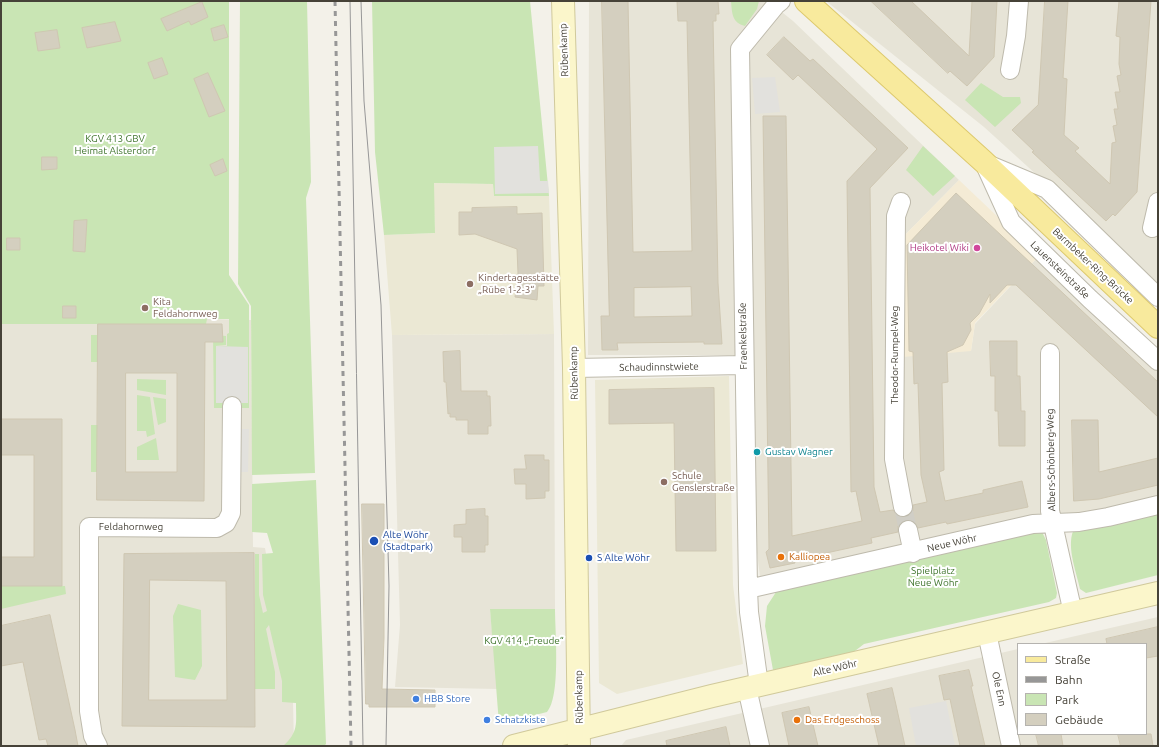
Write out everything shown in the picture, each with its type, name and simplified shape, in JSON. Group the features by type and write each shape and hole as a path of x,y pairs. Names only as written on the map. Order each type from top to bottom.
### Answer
{"main road":[{"name":"Lauensteinstraße","path":"806,1 984,162 1028,205"},
{"name":"Barmbeker-Ring-Brücke","path":"1028,205 1158,327"}],"street":[{"name":"Rübenkamp","path":"562,1 574,368 579,738"},
{"name":"Fraenkelstraße","path":"760,746 753,687 748,589 743,365 740,49 776,5 781,1"},
{"path":"1010,70 1016,36 1019,1"},
{"name":"Lauensteinstraße","path":"984,162 1047,189 1158,297"},
{"name":"Lauensteinstraße","path":"984,162 1011,222 1090,299 1158,361"},
{"name":"Theodor-Rumpel-Weg","path":"901,202 896,216 894,460 903,507"},
{"path":"1152,228 1158,202"},
{"name":"Albers-Schönberg-Weg","path":"1050,353 1050,501 1053,522 1073,613"},
{"name":"Schaudinnstwiete","path":"574,368 743,365"},
{"name":"Feldahornweg","path":"98,746 93,736 89,711 89,527 217,528 226,523 230,512 232,406"},
{"name":"Neue Wöhr","path":"748,589 913,553 1033,524 1079,522 1108,517 1158,505"},
{"path":"908,530 913,553"},
{"name":"Alte Wöhr","path":"514,746 579,738 753,687 1158,593"},
{"name":"Ole Enn","path":"987,633 1011,746"}],"shaded area":[{"path":"589,1 768,1 793,21 959,180 903,237 971,351 975,324 1039,256 1158,369 1158,499 760,577 733,355 588,355"},
{"path":"826,1 1158,1 1158,285 984,127"},
{"path":"775,77 780,112 755,114 752,78"},
{"path":"538,146 540,181 548,181 549,193 495,194 494,147"},
{"path":"959,180 1039,256 975,323 971,351 903,357 903,237"},
{"name":"Kindertagesstätte „Rübe 1-2-3“","path":"433,183 493,184 494,196 549,196 554,334 392,335 384,235 435,233"},
{"path":"206,319 251,320 253,547 265,548 293,703 294,746 1,746 1,324 83,324"},
{"path":"554,334 555,609 490,610 498,689 395,687 400,625 392,335"},
{"path":"216,346 248,347 248,403 216,403"},
{"name":"Schule Genslerstraße","path":"729,376 733,585 743,664 617,694 599,683 595,380"},
{"path":"237,429 249,429 248,472 237,472"},
{"path":"1158,617 1158,746 621,746 626,740 1017,649 1017,735 1147,735 1147,643 1045,643"},
{"path":"946,701 955,746 916,746 909,708"}],"green space":[{"name":"KGV 413 GBV Heimat Alsterdorf","path":"1,1 229,1 229,275 249,305 249,408 214,408 213,335 226,336 226,345 215,346 227,346 229,319 207,319 206,324 1,324"},
{"path":"240,1 307,1 311,182 306,198 315,473 252,475 251,306 238,284"},
{"path":"372,1 530,1 549,196 494,196 493,184 434,183 435,233 384,235 375,152"},
{"path":"731,1 759,1 757,9 745,26 737,23 735,20 732,13"},
{"path":"981,83 1003,97 1020,97 1021,103 995,127 965,100"},
{"path":"923,146 955,176 933,196 906,170"},
{"path":"91,335 98,335 98,362 91,362"},
{"path":"137,379 166,380 166,395 137,390"},
{"path":"137,395 150,397 155,434 147,437 146,431 137,431"},
{"path":"153,397 166,399 166,422 158,425"},
{"path":"91,425 98,425 97,472 91,472"},
{"path":"156,438 159,460 137,460 137,447"},
{"path":"316,480 326,744 324,746 283,746 292,736 296,727 296,703 282,702 282,681 269,625 266,629 275,672 275,689 255,689 255,554 259,554 259,595 263,613 267,611 263,595 262,554 273,553 267,533 252,532 252,484"},
{"path":"1158,510 1158,575 1086,593 1080,589 1071,549 1072,534 1075,527"},
{"name":"Spielplatz Neue Wöhr","path":"1035,529 1042,532 1046,540 1057,593 1056,598 1049,602 864,644 851,654 773,670 765,626 767,606 778,589"},
{"path":"1,586 65,586 66,594 1,609"},
{"path":"178,604 201,610 202,666 195,680 175,677 173,616"},
{"name":"KGV 414 „Freude“","path":"490,609 555,609 556,679 551,704 547,712 499,724"}],"building":[{"path":"602,1 628,1 633,252 692,251 687,21 678,21 677,1 718,1 719,14 716,14 716,21 713,21 718,283 722,344 704,344 704,342 617,343 618,350 602,350 601,316 609,316","holes":["691,287 692,316 634,317 634,288"]},
{"path":"871,1 911,1 969,56 972,1 997,1 994,57 967,86 950,71 948,73"},
{"path":"1045,1 1068,1 1063,78 1067,79 1064,135 1079,148 1075,151 1110,184 1112,143 1116,142 1113,126 1117,125 1114,109 1118,109 1115,92 1120,92 1117,76 1121,75 1119,64 1120,37 1116,36 1119,1 1151,1 1137,192 1115,216 1113,214 1106,221 1032,152 1034,151 1012,130 1038,105"},
{"path":"202,2 208,17 191,25 189,21 167,31 161,19"},
{"path":"115,22 121,41 87,48 82,28"},
{"path":"224,25 228,37 214,41 211,29"},
{"path":"57,30 60,48 38,51 35,33"},
{"path":"784,37 810,61 813,59 908,148 870,188 874,487 880,512 893,510 899,517 905,517 913,511 913,505 927,502 921,475 918,383 914,384 913,352 909,351 907,245 956,193 1158,382 1158,417 1016,285 1007,285 990,303 990,294 979,314 970,323 971,330 963,345 947,352 948,382 942,383 944,470 939,472 945,501 983,493 983,490 1022,481 1028,507 947,524 946,522 918,528 912,520 905,520 898,526 898,532 871,538 872,543 794,560 795,563 770,568 766,552 769,549 763,116 786,116 792,536 862,521 856,491 851,492 847,181 877,149 798,75 793,80 767,55"},
{"path":"162,58 168,74 154,79 148,63"},
{"path":"208,73 225,111 209,117 194,79"},
{"path":"42,157 57,157 57,169 42,170"},
{"path":"223,159 227,171 215,176 210,165"},
{"path":"517,207 517,214 542,213 544,286 538,286 537,300 515,297 518,273 517,249 475,234 459,235 459,212 472,212 472,208"},
{"path":"87,220 85,252 73,251 74,221"},
{"path":"7,238 20,238 20,250 7,250"},
{"path":"63,306 76,306 76,318 63,318"},
{"path":"98,324 222,324 223,342 205,342 204,501 97,500","holes":["126,373 177,373 177,472 126,472"]},
{"path":"990,341 1017,341 1017,376 1020,376 1021,411 1025,411 1025,446 999,446 998,411 995,411 995,376 991,376"},
{"path":"460,351 461,391 487,391 487,396 490,396 491,426 488,426 488,434 468,434 468,420 456,420 456,417 450,417 450,413 448,414 446,382 444,382 443,352"},
{"path":"714,388 716,551 676,551 674,423 609,424 609,390"},
{"path":"1,419 62,419 62,586 1,586 1,557 34,557 34,455 1,455"},
{"path":"1072,420 1098,420 1099,472 1158,458 1158,485 1099,499 1074,501"},
{"path":"525,455 544,455 544,460 549,460 549,491 545,491 545,498 526,499 526,484 515,484 514,469 526,469"},
{"path":"362,504 384,504 384,638 382,689 435,690 435,707 369,707 369,704 366,704"},
{"path":"485,509 485,516 488,516 488,545 485,545 485,552 462,552 462,537 454,537 454,525 466,524 466,510"},
{"path":"254,553 255,727 122,726 124,554","holes":["150,580 226,581 227,700 149,700"]},
{"path":"50,615 78,746 48,746 46,739 39,740 23,662 1,666 1,626"},
{"path":"1158,627 1158,656 1147,658 1147,643 1107,643 1106,639"},
{"path":"969,670 973,686 971,686 985,746 960,746 950,699 944,700 939,676"},
{"path":"892,688 905,746 879,746 867,694"},
{"path":"809,707 818,746 789,746 782,713"},
{"path":"726,727 730,746 667,746 666,741"},
{"path":"1151,734 1153,746 1121,746 1118,735"},
{"path":"1036,735 1061,735 1063,746 1039,746"}],"tunnel":[{"path":"903,507 908,530"}],"tram line":[{"path":"350,1 363,746"},
{"path":"361,1 364,101 381,305 389,586 386,746"}],"railway":[{"path":"335,1 351,746"}],"place":[{"name":"Heikotel Wiki","path":"977,248"},
{"name":"Kindertagesstätte „Rübe 1-2-3“","path":"470,284"},
{"name":"Kita Feldahornweg","path":"145,308"},
{"name":"Gustav Wagner","path":"757,452"},
{"name":"Schule Genslerstraße","path":"664,482"},
{"name":"Alte Wöhr (Stadtpark)","path":"374,541"},
{"name":"Kalliopea","path":"781,557"},
{"name":"S Alte Wöhr","path":"589,558"},
{"name":"HBB Store","path":"416,699"},
{"name":"Schatzkiste","path":"487,720"},
{"name":"Das Erdgeschoss","path":"797,720"}]}
